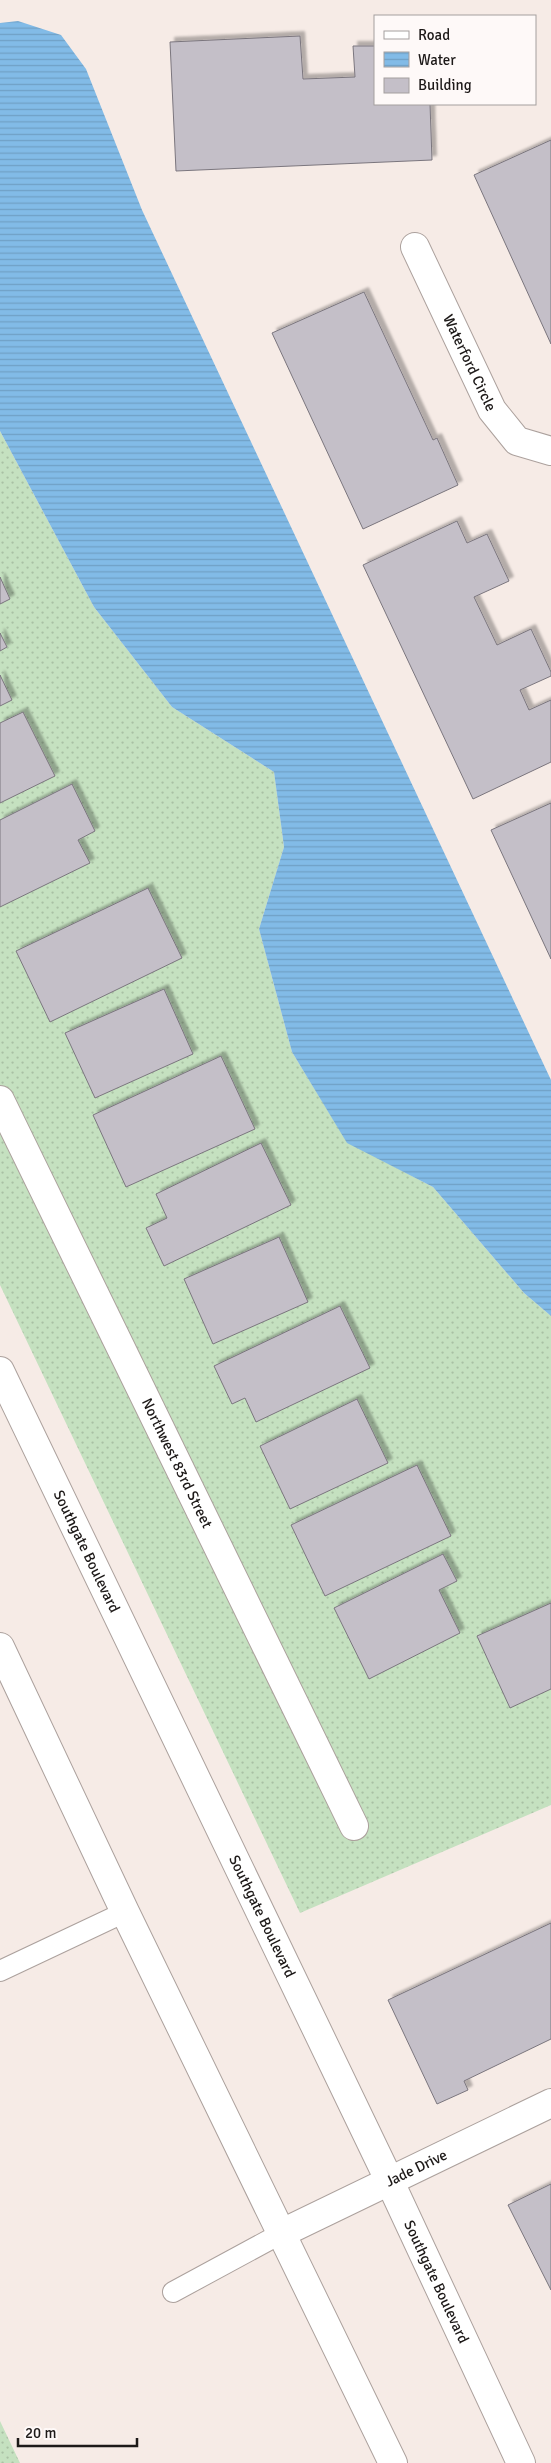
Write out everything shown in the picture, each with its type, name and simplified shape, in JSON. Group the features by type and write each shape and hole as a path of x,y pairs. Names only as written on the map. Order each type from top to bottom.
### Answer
{"main road":[{"name":"Waterford Circle","path":"415,247 492,410 517,441 551,451"},
{"name":"Northwest 83rd Street","path":"0,1100 354,1826"},
{"name":"Southgate Boulevard","path":"0,1371 390,2182 522,2463"},
{"path":"0,1647 125,1912 393,2463"},
{"name":"Jade Drive","path":"282,2233 551,2103"}],"lane":[{"path":"0,1971 125,1912"},
{"path":"173,2292 282,2233"}],"green space":[{"path":"0,431 94,607 172,707 274,772 284,847 259,929 292,1052 347,1142 433,1187 524,1293 551,1316 551,1805 300,1913 0,1285"},
{"path":"0,2421 20,2463 0,2463"}],"water":[{"path":"18,21 61,35 86,69 142,210 551,1080 551,1316 524,1293 433,1187 347,1143 292,1052 259,929 284,847 274,772 172,707 94,607 0,431 0,23"}],"building":[{"path":"300,36 303,79 355,77 353,46 374,46 374,105 430,105 432,160 176,171 170,42"},
{"path":"551,140 551,344 474,175"},
{"path":"364,292 433,440 437,438 458,485 363,529 272,333"},
{"path":"457,521 467,543 487,534 509,581 474,597 497,645 531,629 551,672 551,676 520,690 529,710 551,700 551,762 473,799 363,565"},
{"path":"0,577 10,599 0,604"},
{"path":"0,633 7,647 0,651"},
{"path":"0,675 12,700 0,706"},
{"path":"23,712 55,776 0,803 0,723"},
{"path":"72,784 95,831 78,840 90,863 0,907 0,820"},
{"path":"551,803 551,959 491,830"},
{"path":"148,888 182,958 50,1022 16,951"},
{"path":"164,989 193,1054 95,1098 65,1033"},
{"path":"221,1056 255,1129 126,1187 93,1115"},
{"path":"261,1143 291,1205 164,1266 146,1228 167,1218 156,1194"},
{"path":"279,1237 308,1302 213,1344 184,1279"},
{"path":"340,1306 370,1368 256,1422 245,1398 232,1404 214,1366"},
{"path":"357,1399 388,1463 290,1509 260,1446"},
{"path":"417,1465 451,1536 325,1596 291,1525"},
{"path":"443,1554 457,1581 439,1590 460,1633 369,1679 334,1608"},
{"path":"551,1603 551,1689 510,1708 477,1636"},
{"path":"551,1923 551,2039 464,2081 468,2090 437,2104 388,2000"},
{"path":"551,2184 551,2290 508,2205"}]}
